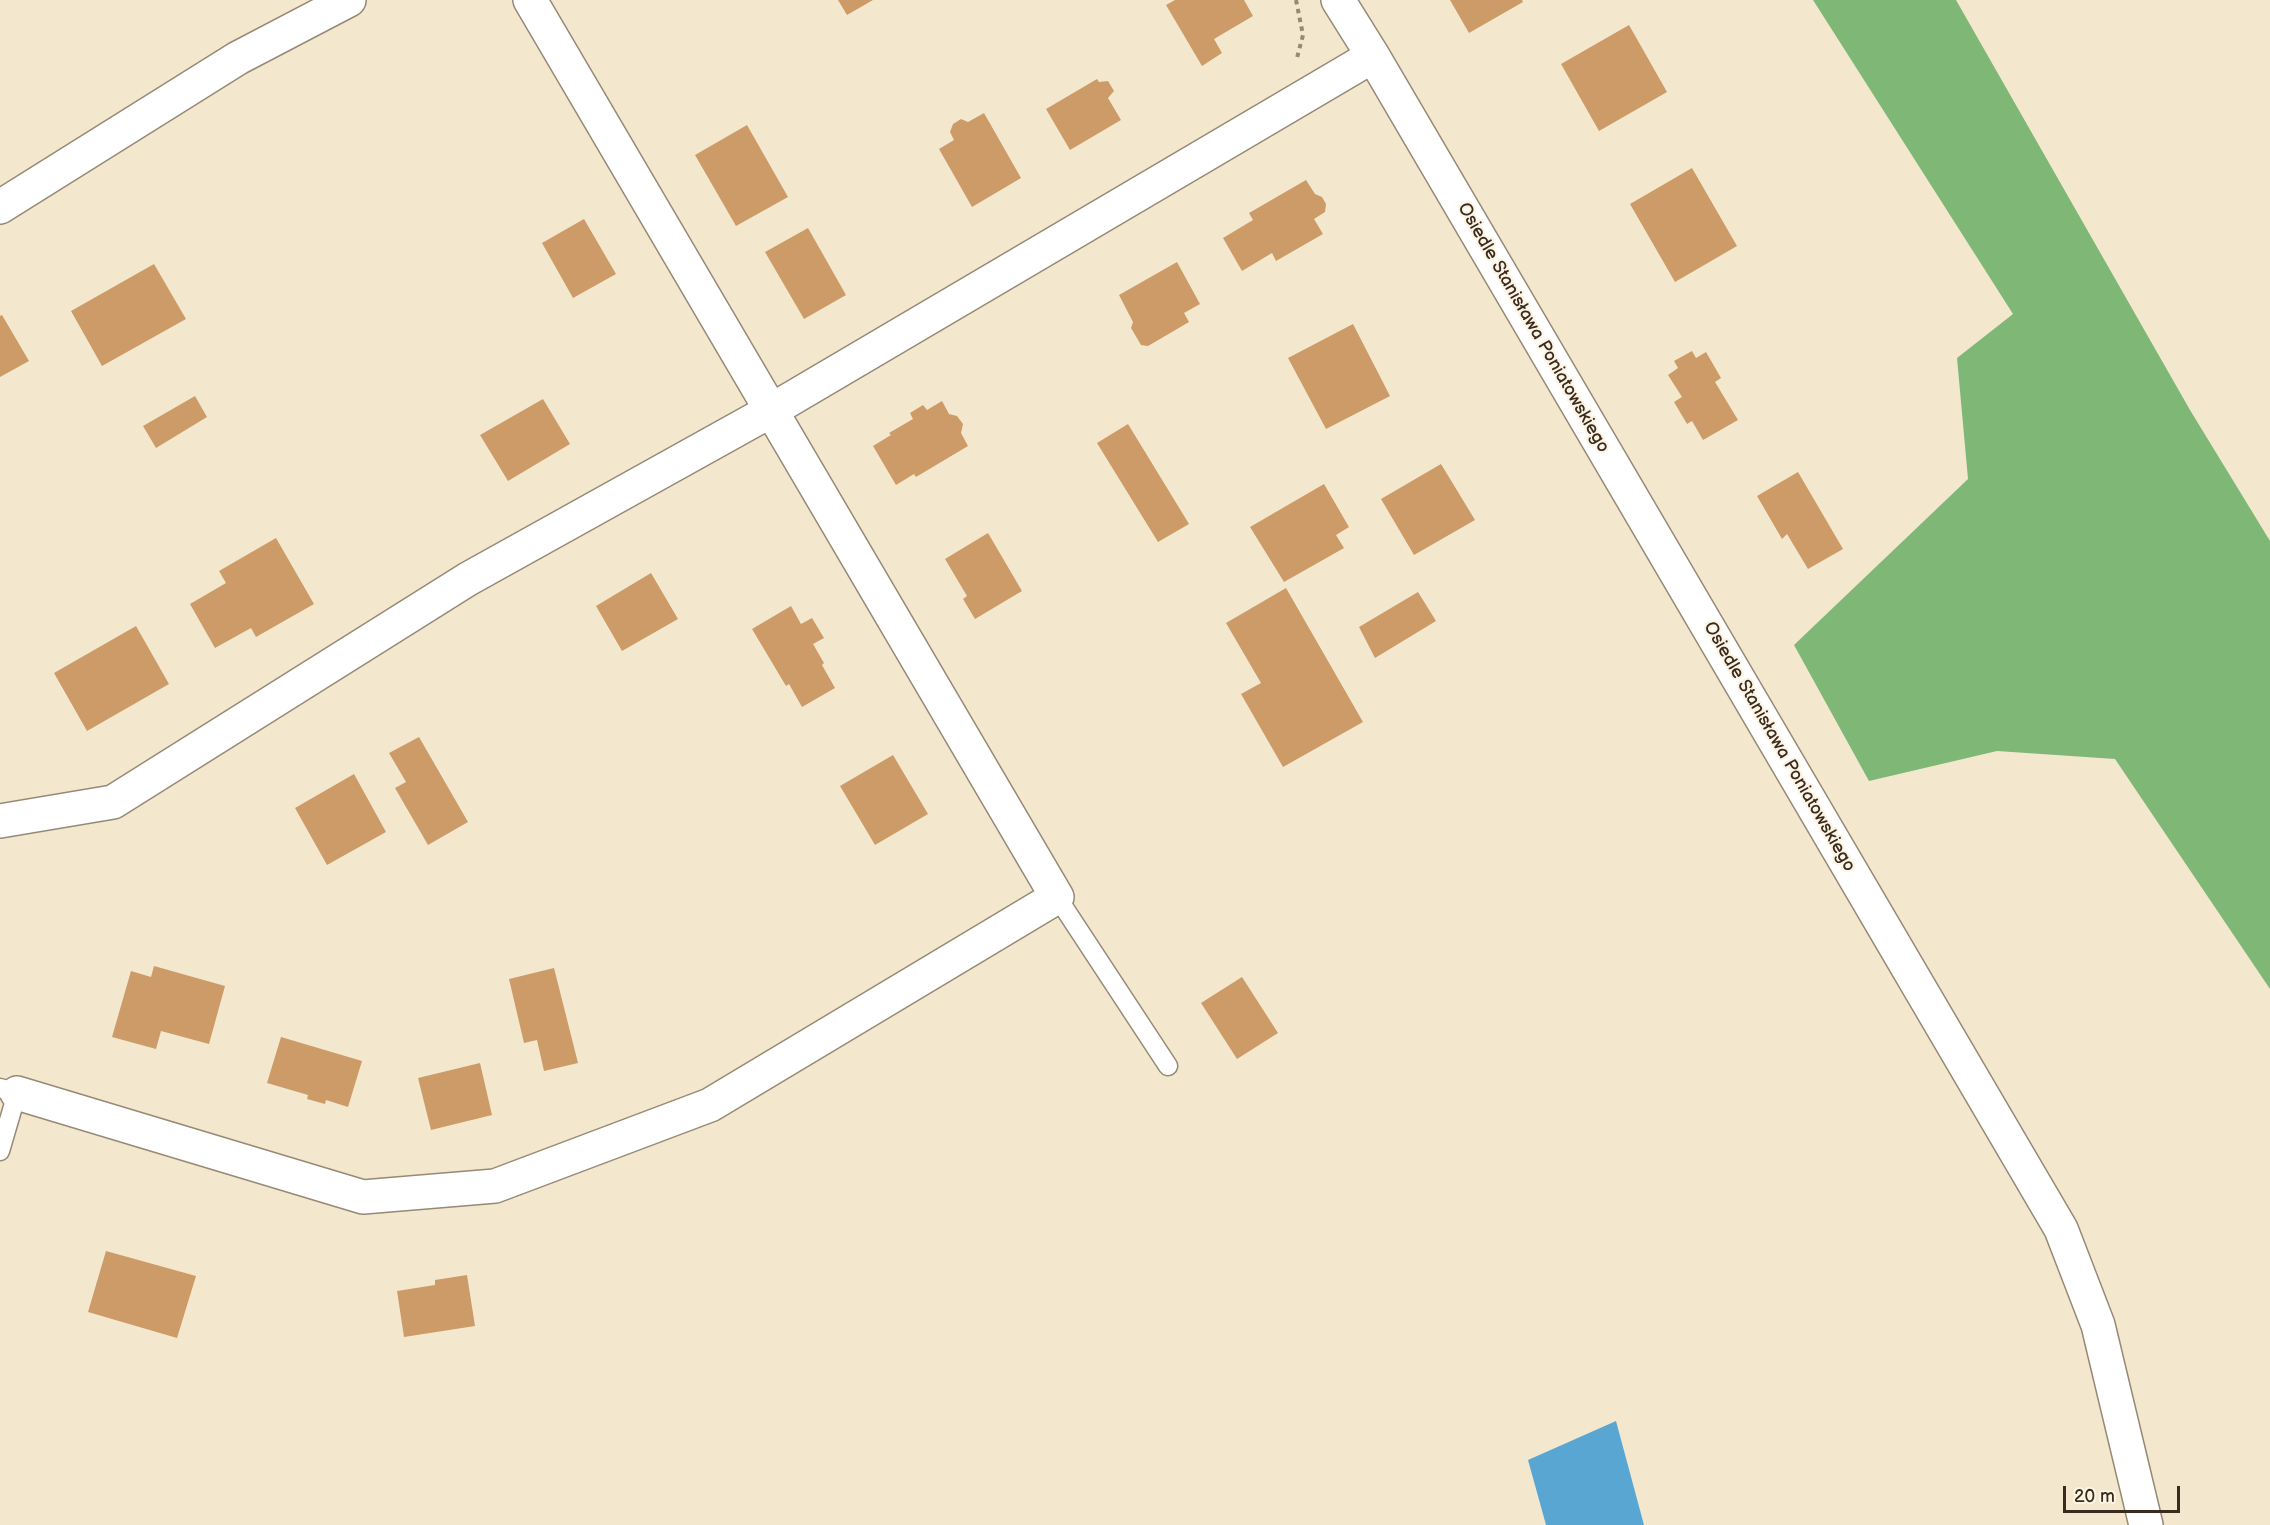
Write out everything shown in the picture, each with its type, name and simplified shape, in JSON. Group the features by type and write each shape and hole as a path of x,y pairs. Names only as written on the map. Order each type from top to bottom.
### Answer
{"street":[{"path":"0,207 238,58 349,0"},
{"path":"8,1091 363,1197 495,1186 710,1105 1057,897 530,0"},
{"name":"Osiedle Stanisława Poniatowskiego","path":"1338,0 2061,1229 2098,1325 2146,1525"},
{"path":"0,821 113,802 468,579 772,410 1373,56"}],"lane":[{"path":"1057,897 1168,1066"},
{"path":"0,1151 8,1091"}],"green space":[{"path":"1813,0 1956,0 2190,410 2270,541 2270,989 2115,759 1997,751 1869,781 1794,645 1968,479 1957,358 2013,314"}],"water":[{"path":"1616,1421 1644,1525 1546,1525 1528,1460"}],"building":[{"path":"838,0 873,0 847,15"},
{"path":"1175,0 1244,0 1253,16 1214,39 1222,53 1202,66 1166,5"},
{"path":"1450,0 1522,0 1523,2 1469,33"},
{"path":"1629,25 1667,92 1599,131 1561,64"},
{"path":"1097,79 1099,82 1108,81 1114,91 1108,98 1121,120 1070,150 1046,109"},
{"path":"984,113 1021,178 972,207 939,149 954,140 950,132 953,124 961,119 968,122"},
{"path":"747,125 788,197 736,226 695,155"},
{"path":"1692,168 1737,246 1675,282 1630,204"},
{"path":"1306,180 1315,194 1322,197 1326,204 1325,212 1314,219 1323,234 1276,261 1272,253 1242,271 1223,238 1253,220 1249,213"},
{"path":"584,219 616,274 573,298 542,243"},
{"path":"808,228 846,295 804,319 765,252"},
{"path":"1177,262 1200,304 1184,313 1189,322 1148,346 1141,345 1131,328 1133,322 1119,295"},
{"path":"154,264 186,319 102,366 71,311"},
{"path":"2,315 29,361 0,377 0,316"},
{"path":"1353,324 1390,396 1326,429 1288,358"},
{"path":"1692,351 1696,358 1706,352 1721,378 1715,382 1738,420 1703,440 1692,421 1687,424 1674,402 1682,397 1668,375 1678,368 1674,361"},
{"path":"195,396 207,417 156,448 143,426"},
{"path":"543,399 570,444 508,481 480,435"},
{"path":"942,401 949,414 957,416 963,424 961,433 968,446 916,477 914,474 896,485 873,446 891,435 889,433 913,419 910,413 923,405 927,410"},
{"path":"1128,424 1189,524 1158,542 1097,443"},
{"path":"1441,464 1475,520 1414,555 1381,499"},
{"path":"1798,472 1843,549 1808,569 1787,534 1782,539 1757,496"},
{"path":"1324,484 1349,527 1336,535 1344,548 1284,582 1250,527"},
{"path":"988,533 1022,591 975,619 963,599 967,596 945,559"},
{"path":"276,538 314,604 256,637 251,628 215,648 190,604 226,583 219,571"},
{"path":"651,573 678,619 622,651 596,606"},
{"path":"1286,588 1363,722 1283,767 1241,694 1261,683 1226,623"},
{"path":"1418,592 1436,621 1375,658 1359,627"},
{"path":"791,606 801,624 812,618 824,638 813,644 835,688 802,707 789,684 786,686 752,629"},
{"path":"136,626 169,684 87,731 54,673"},
{"path":"419,737 468,822 428,845 395,788 406,782 389,753"},
{"path":"893,755 928,814 875,845 840,786"},
{"path":"354,774 386,832 327,865 295,808"},
{"path":"154,966 225,986 209,1044 161,1031 156,1049 112,1037 131,971 151,977"},
{"path":"554,968 578,1063 544,1071 537,1040 524,1043 509,979"},
{"path":"1242,977 1278,1033 1237,1059 1201,1003"},
{"path":"281,1037 362,1061 348,1107 326,1100 325,1104 307,1099 308,1095 267,1083"},
{"path":"480,1063 492,1115 431,1130 418,1078"},
{"path":"106,1251 196,1276 177,1338 88,1312"},
{"path":"467,1275 475,1326 404,1337 397,1291 435,1285 435,1280"}]}
